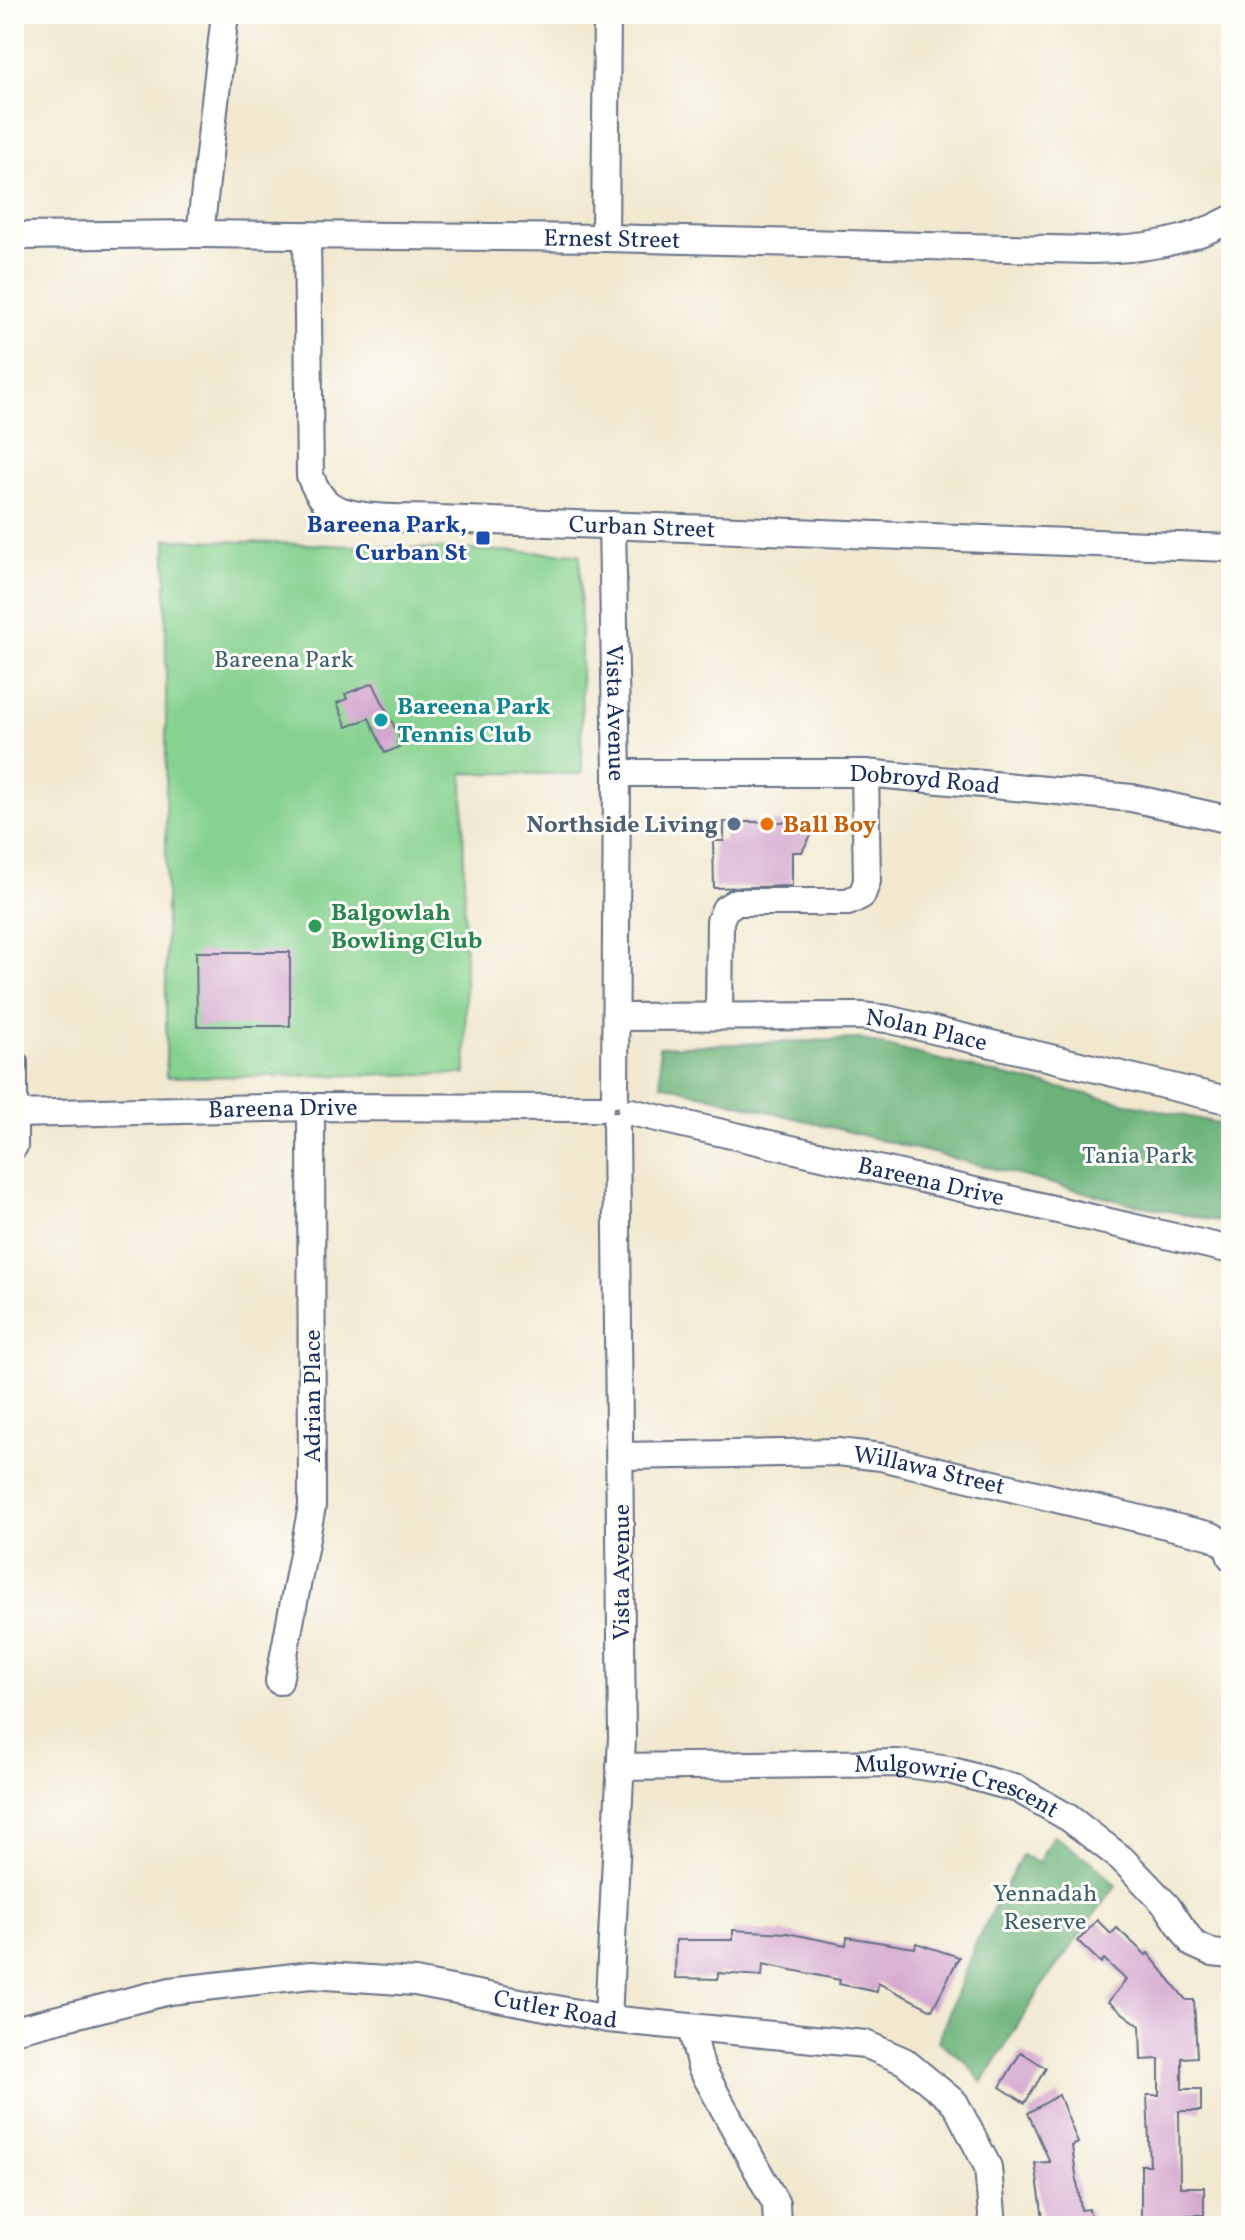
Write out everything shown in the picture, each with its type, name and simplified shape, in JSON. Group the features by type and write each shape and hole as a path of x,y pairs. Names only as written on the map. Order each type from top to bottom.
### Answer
{"street":[{"path":"200,234 225,14"},
{"path":"605,238 607,14"},
{"name":"Ernest Street","path":"14,236 200,234 605,238 1092,250 1141,249 1220,225"},
{"name":"Curban Street","path":"307,236 309,463 314,486 327,503 338,509 368,515 1231,548"},
{"name":"Vista Avenue","path":"608,2019 620,1767 621,1456 615,1110 617,773 612,525"},
{"name":"Dobroyd Road","path":"617,773 865,773 1132,798 1231,820"},
{"path":"719,1016 720,921 725,909 736,902 848,902 862,895 867,881 865,773"},
{"name":"Nolan Place","path":"616,1017 861,1016 887,1019 1231,1101"},
{"path":"14,1062 14,1146"},
{"name":"Bareena Drive","path":"15,1114 311,1107 615,1110 1231,1250"},
{"name":"Adrian Place","path":"279,1681 312,1506 311,1107"},
{"name":"Willawa Street","path":"621,1456 838,1452 881,1457 1212,1536 1229,1552"},
{"name":"Mulgowrie Crescent","path":"620,1767 898,1763 949,1770 1018,1789 1069,1818 1122,1859 1167,1906 1193,1944 1213,1953 1231,1955"},
{"name":"Cutler Road","path":"14,2030 170,1991 311,1975 415,1982 608,2019 865,2044 904,2061 955,2103 988,2167 993,2226"},
{"path":"691,2028 701,2067 776,2204 777,2226"}],"green space":[{"name":"Bareena Park","path":"166,539 580,554 582,774 463,773 466,1074 166,1077"},
{"name":"Tania Park","path":"859,1039 992,1073 1231,1126 1231,1224 1124,1202 661,1084 659,1047"},
{"name":"Yennadah Reserve","path":"1053,1835 1094,1864 1116,1885 1042,1986 982,2083 967,2063 938,2041 978,1938 1022,1855 1038,1863"}],"building":[{"name":"Bareena Park Tennis Club","path":"373,683 401,740 397,742 399,747 385,753 369,718 347,727 337,703 347,699 345,694"},
{"path":"724,822 818,822 802,852 792,852 792,886 714,888 713,841 724,841"},
{"path":"196,952 290,952 290,1026 197,1026"},
{"path":"1097,1920 1111,1934 1117,1928 1146,1955 1148,1953 1186,2000 1194,2000 1197,2057 1182,2058 1182,2089 1201,2089 1201,2111 1179,2111 1180,2187 1204,2187 1204,2215 1182,2215 1182,2226 1141,2226 1141,2165 1150,2165 1147,2095 1159,2095 1159,2059 1141,2060 1140,2026 1108,2002 1126,1980 1104,1959 1101,1963 1078,1941"},
{"path":"733,1930 787,1933 846,1945 847,1937 915,1948 916,1943 959,1957 932,2010 878,1983 877,1992 839,1984 840,1980 763,1964 762,1976 718,1973 718,1979 675,1978 676,1940 733,1940"},
{"path":"1021,2052 1046,2068 1025,2103 1000,2087"},
{"path":"1059,2095 1078,2143 1072,2146 1081,2210 1089,2209 1093,2226 1044,2226 1035,2163 1050,2162 1028,2113"}],"place":[{"name":"Bareena Park, Curban St","path":"483,538"},
{"name":"Bareena Park Tennis Club","path":"381,720"},
{"name":"Northside Living","path":"734,824"},
{"name":"Ball Boy","path":"767,824"},
{"name":"Balgowlah Bowling Club","path":"315,926"}]}
